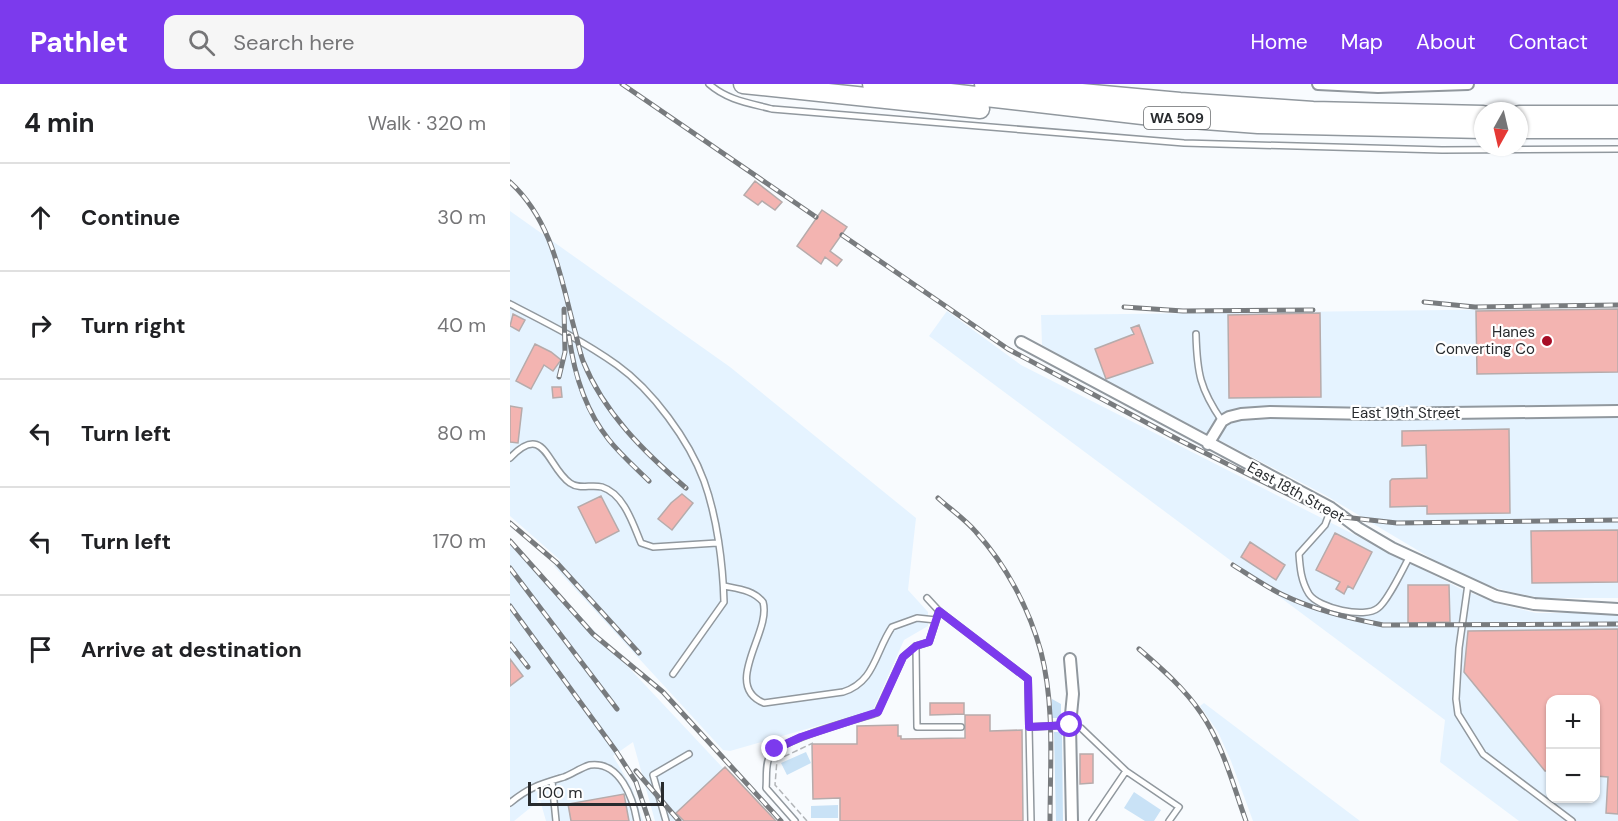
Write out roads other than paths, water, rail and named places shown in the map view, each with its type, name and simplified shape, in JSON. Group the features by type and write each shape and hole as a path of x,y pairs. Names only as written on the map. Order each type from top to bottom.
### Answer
{"highway":[{"path":"743,84 1036,114 1151,116"},
{"name":"WA 509","path":"872,84 1151,116 1257,124 1474,129"},
{"name":"WA 509","path":"984,84 1180,102 1302,110 1474,115"},
{"path":"1528,115 1618,115"},
{"path":"1528,129 1618,129"}],"street":[{"path":"1318,84 1378,87 1468,84"},
{"name":"East 18th Street","path":"1021,342 1331,508 1358,528 1468,584 1515,601 1618,609"},
{"name":"East 19th Street","path":"1222,421 1241,414 1270,412 1372,414 1618,411"},
{"path":"1208,444 1222,421"},
{"path":"1070,659 1073,694 1070,725 1072,821"}],"lane":[{"path":"709,84 732,99 772,109 1184,143 1442,150 1618,149"},
{"path":"510,303 583,342 619,367 651,397 676,427 703,479 712,511 724,586 724,602 673,674"},
{"path":"1196,334 1197,364 1206,398 1222,421"},
{"path":"510,458 524,445 535,444 542,447 564,477 572,484 579,487 603,487 615,495 629,514 641,543 645,545 653,547 717,543"},
{"path":"1331,508 1325,525 1299,554 1302,580 1310,597 1328,607 1350,612 1372,612 1381,607 1410,556"},
{"path":"1468,584 1459,648 1456,699 1458,714 1483,754 1572,821"},
{"path":"724,586 745,590 759,597 763,602 764,620 750,657 747,681 750,693 764,703 853,689 866,679 892,627 917,618 936,620"},
{"path":"927,598 939,611 1028,679 1031,821"},
{"path":"795,821 766,788 769,756 775,749 801,737 878,712 903,657 916,646 929,642 939,611"},
{"path":"916,646 917,728 961,727"},
{"path":"1029,727 1070,725 1081,728 1126,771 1179,807 1169,821"},
{"path":"666,821 653,776 689,754"},
{"path":"510,803 526,789 590,765 606,768 624,783 637,821"},
{"path":"1092,821 1126,771"},
{"path":"552,781 556,821"},
{"path":"1072,821 1078,821"}],"railway":[{"path":"622,84 816,217"},
{"path":"510,182 537,215 546,234 560,273 582,358 602,398 640,446 686,488"},
{"path":"842,235 1008,349 1181,441 1320,510 1343,517 1397,523 1618,520"},
{"path":"1424,302 1475,307 1618,305"},
{"path":"1124,307 1183,311 1313,310"},
{"path":"559,377 565,352 564,309"},
{"path":"569,336 578,378 593,416 614,446 649,481"},
{"path":"938,498 972,527 997,558 1023,603 1036,636 1045,673 1050,715 1050,821"},
{"path":"510,523 557,563 639,653"},
{"path":"510,541 593,634 663,692 781,821"},
{"path":"1233,565 1293,600 1331,613 1383,625 1618,624"},
{"path":"510,568 617,709"},
{"path":"510,606 616,751 636,782 649,821"},
{"path":"510,644 528,667"},
{"path":"1139,649 1180,687 1209,725 1227,766 1246,821"},
{"path":"636,771 679,821"}],"place":[{"name":"Hanes Converting Co","path":"1547,341"}]}
